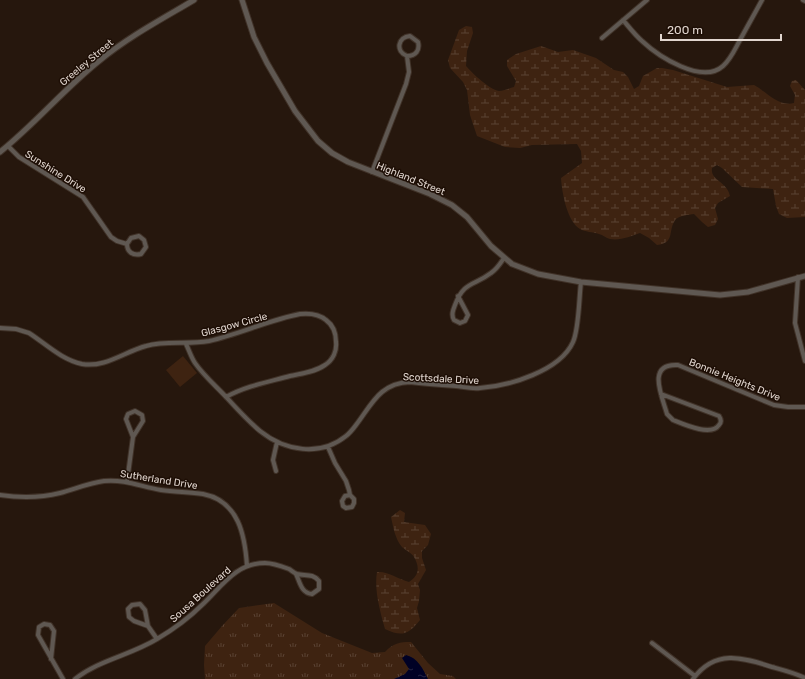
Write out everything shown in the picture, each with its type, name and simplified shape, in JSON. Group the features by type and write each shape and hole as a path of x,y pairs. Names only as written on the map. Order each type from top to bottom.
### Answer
{"street":[{"name":"Greeley Street","path":"0,152 58,97 100,60 131,38 194,0"},
{"name":"Highland Street","path":"242,0 258,46 290,103 306,127 318,141 334,154 348,162 430,194 452,205 467,217 491,246 512,264 525,270 581,282 725,294 748,292 805,276"},
{"path":"602,38 647,0"},
{"path":"623,20 641,40 664,56 692,71 701,73 709,72 719,69 725,65 762,0"},
{"path":"410,36 418,42 419,48 413,55 407,56 401,53 400,43 404,38 410,36"},
{"path":"372,172 406,84 409,72 407,56"},
{"name":"Sunshine Drive","path":"8,146 19,157 79,194 88,202 111,237 117,242 127,244"},
{"name":"Sunshine Drive","path":"137,236 143,239 146,247 142,253 136,255 130,252 127,244 131,238 137,236"},
{"path":"458,296 468,315 465,321 460,323 454,320 452,315 458,296 467,286 487,276 495,270 504,258"},
{"path":"798,278 795,323 805,362"},
{"name":"Scottsdale Drive","path":"186,344 196,364 251,423 266,436 277,442 304,450 321,449 328,447 348,435 373,401 384,390 391,386 403,382 410,382 477,388 498,386 537,373 551,366 567,352 574,340 581,282"},
{"name":"Glasgow Circle","path":"0,328 16,329 29,333 64,358 74,362 88,364 107,362 147,346 170,343 186,344 214,340 305,313 322,317 333,328 336,336 336,349 332,357 324,366 308,372 248,386 226,397"},
{"name":"Bonnie Heights Drive","path":"661,394 716,414 721,419 719,426 716,429 703,430 673,420 667,414 661,394 658,384 660,372 666,366 678,365 765,402 788,408 805,407"},
{"path":"127,482 133,437 126,419 128,414 135,411 140,413 143,424 133,437"},
{"path":"276,471 273,460 277,442"},
{"path":"328,447 334,463 346,481 350,495"},
{"name":"Sutherland Drive","path":"0,495 23,497 43,496 61,493 97,482 116,480 162,490 210,496 231,510 239,522 244,538 247,566"},
{"name":"Sousa Boulevard","path":"75,679 90,669 140,648 157,639 175,627 203,604 229,577 247,566 265,563 274,564 286,568 296,574 315,576 319,581 319,589 314,593 306,593 302,588 296,574"},
{"path":"148,626 134,621 129,617 128,609 132,605 137,603 144,608 148,626 157,639"},
{"path":"51,659 54,631 50,625 44,624 39,627 38,633 51,659 63,679"},
{"path":"652,643 694,677 703,668 715,661 738,657 747,658 805,678"}],"green space":[{"path":"466,26 472,27 473,33 467,51 466,66 486,84 499,91 514,87 516,81 507,66 507,60 516,54 541,46 558,52 573,50 596,58 614,70 623,72 628,77 634,89 639,86 643,76 657,68 662,68 727,87 754,85 778,101 788,104 794,103 795,95 790,86 792,81 796,80 805,90 805,217 787,218 779,214 773,189 742,187 717,165 712,168 712,172 716,179 726,187 730,196 718,203 715,208 718,219 715,225 708,227 694,214 685,215 676,219 673,223 667,242 657,245 640,233 625,238 609,239 599,234 580,229 575,225 566,206 561,178 582,163 581,151 577,144 532,145 520,148 505,147 477,136 470,115 467,90 463,82 450,68 448,60 459,30"},
{"path":"183,356 197,373 180,387 166,370"},
{"path":"400,510 405,513 404,522 425,525 431,534 428,545 422,551 422,558 426,570 418,584 420,590 417,608 420,620 408,632 400,634 385,629 378,600 376,579 377,572 381,572 409,582 417,574 418,568 413,555 400,544 396,536 391,517"},
{"path":"274,603 322,633 372,653 385,652 397,644 411,642 428,663 440,674 453,676 456,679 205,679 205,646 222,626 239,608"}],"water":[{"path":"406,655 417,661 428,679 394,679 405,674 409,669 402,658"}]}
